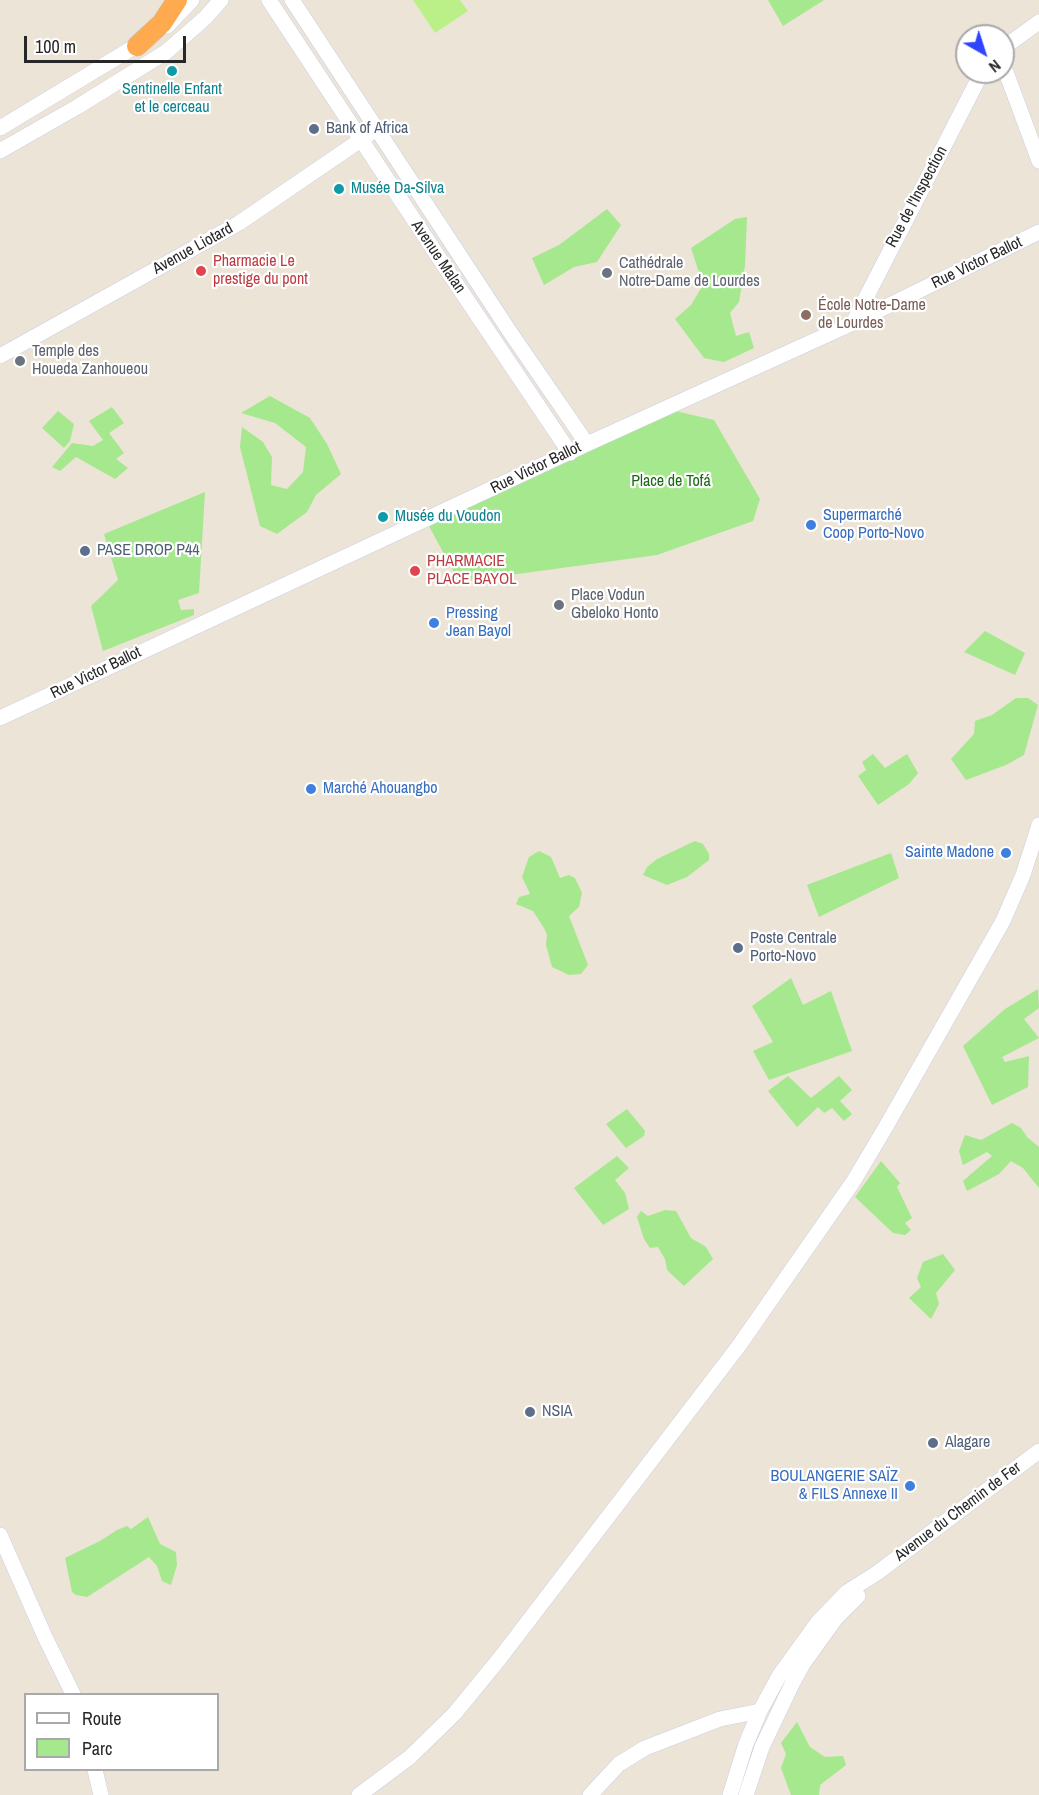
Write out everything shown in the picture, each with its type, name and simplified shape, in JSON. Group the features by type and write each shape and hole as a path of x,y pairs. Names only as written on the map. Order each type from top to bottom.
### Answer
{"highway":[{"path":"137,46 162,23 177,0"}],"main road":[{"path":"0,128 137,46 168,25 192,0"},
{"path":"0,151 166,52 198,25 221,0"},
{"name":"Avenue Malan","path":"269,0 570,453"},
{"name":"Avenue Malan","path":"292,0 467,267 587,444"},
{"path":"1015,39 1039,22"},
{"path":"318,74 334,64"},
{"name":"Rue de l'Inspection","path":"853,323 976,84"},
{"path":"1010,84 1039,161"},
{"path":"66,89 61,96 62,104 68,109 77,107"},
{"name":"Avenue Liotard","path":"0,356 240,223 378,129"},
{"path":"1039,218 1039,231"},
{"name":"Rue Victor Ballot","path":"0,718 587,444 853,323 1039,231"},
{"path":"451,276 467,267"},
{"path":"359,1795 410,1757 455,1713 500,1658 738,1347 853,1182 884,1130 1003,921 1023,875 1039,825"},
{"name":"Avenue du Chemin de Fer","path":"877,1573 1039,1451"},
{"path":"0,1535 72,1693"},
{"path":"730,1795 746,1744 760,1711 779,1676 818,1622 847,1592 877,1573"},
{"path":"746,1795 762,1747 803,1664 836,1618 877,1573"},
{"path":"590,1795 619,1764 645,1748 720,1719 760,1711"},
{"path":"94,1771 100,1795"}],"green space":[{"path":"413,0 460,0 468,11 435,33"},
{"path":"768,0 824,0 783,26"},
{"path":"607,209 621,225 597,262 574,267 544,285 532,258 559,245"},
{"path":"747,217 745,266 739,302 730,313 736,336 749,332 754,348 724,362 704,358 675,319 691,305 703,285 691,248 735,219"},
{"path":"270,396 310,418 327,444 341,474 316,495 307,512 277,534 260,526 240,447 242,427 263,442 272,457 271,485 287,489 303,472 306,447 275,423 241,413"},
{"path":"112,407 124,423 109,433 124,453 116,459 128,468 115,479 76,457 60,471 52,467 72,443 93,446 103,440 89,421"},
{"name":"Place de Tofá","path":"671,410 714,420 760,499 753,521 657,555 459,582 429,526"},
{"path":"58,411 74,424 70,441 64,448 42,428"},
{"path":"205,492 199,593 178,600 181,610 194,609 194,615 103,651 91,606 118,580 104,534"},
{"path":"985,631 1025,653 1015,675 964,652"},
{"path":"1016,698 1028,698 1038,705 1024,755 1006,765 966,780 951,759 974,734 975,721 992,715"},
{"path":"873,754 885,768 907,754 918,773 909,784 878,805 858,776 866,770 862,762"},
{"path":"695,841 703,844 709,854 709,860 687,877 667,885 643,875 647,867 657,859"},
{"path":"539,851 551,857 560,878 569,875 575,878 582,893 579,907 569,916 588,965 581,974 569,975 552,967 544,928 533,911 516,904 519,897 530,894 522,877 529,857"},
{"path":"891,853 899,878 819,917 807,885"},
{"path":"791,978 803,1005 831,991 852,1051 769,1080 753,1051 773,1042 752,1006"},
{"path":"1038,989 1039,1008 1024,1019 1039,1038 1002,1057 1005,1062 1029,1056 1028,1087 992,1105 963,1046 1005,1009"},
{"path":"788,1076 811,1098 839,1076 852,1090 840,1101 852,1114 844,1121 832,1108 824,1113 818,1107 797,1127 768,1091"},
{"path":"627,1109 645,1131 644,1136 626,1148 606,1124"},
{"path":"1012,1123 1021,1128 1027,1137 1039,1147 1039,1188 1023,1168 1011,1161 999,1174 967,1191 963,1181 992,1156 987,1152 963,1165 959,1151 965,1135 981,1140"},
{"path":"617,1156 629,1168 615,1180 625,1193 629,1209 603,1225 574,1188"},
{"path":"881,1161 900,1183 897,1187 912,1218 905,1223 911,1230 905,1235 893,1233 855,1197"},
{"path":"665,1210 676,1211 691,1238 706,1247 713,1259 684,1286 667,1270 665,1259 658,1247 650,1248 644,1239 637,1217 641,1211 648,1216"},
{"path":"943,1254 955,1270 936,1293 939,1304 931,1319 909,1298 921,1287 917,1278 923,1262"},
{"path":"148,1517 160,1544 176,1552 177,1565 171,1585 162,1581 157,1566 149,1557 87,1597 72,1592 65,1558 117,1530 127,1526 131,1529"},
{"path":"797,1722 810,1747 825,1757 843,1756 846,1765 820,1785 819,1795 791,1795 781,1768 786,1754 781,1743"}],"place":[{"name":"Sentinelle Enfant et le cerceau","path":"172,71"},
{"name":"Bank of Africa","path":"314,129"},
{"name":"Musée Da-Silva","path":"339,189"},
{"name":"Pharmacie Le prestige du pont","path":"201,271"},
{"name":"Cathédrale Notre-Dame de Lourdes","path":"607,273"},
{"name":"École Notre-Dame de Lourdes","path":"806,315"},
{"name":"Temple des Houeda Zanhoueou","path":"20,361"},
{"name":"Musée du Voudon","path":"383,517"},
{"name":"Supermarché Coop Porto-Novo","path":"811,525"},
{"name":"PASE DROP P44","path":"85,551"},
{"name":"PHARMACIE PLACE BAYOL","path":"415,571"},
{"name":"Place Vodun Gbeloko Honto","path":"559,605"},
{"name":"Pressing Jean Bayol","path":"434,623"},
{"name":"Marché Ahouangbo","path":"311,789"},
{"name":"Sainte Madone","path":"1006,853"},
{"name":"Poste Centrale Porto-Novo","path":"738,948"},
{"name":"NSIA","path":"530,1412"},
{"name":"Alagare","path":"933,1443"},
{"name":"BOULANGERIE SAÏZ & FILS Annexe II","path":"910,1486"}]}
